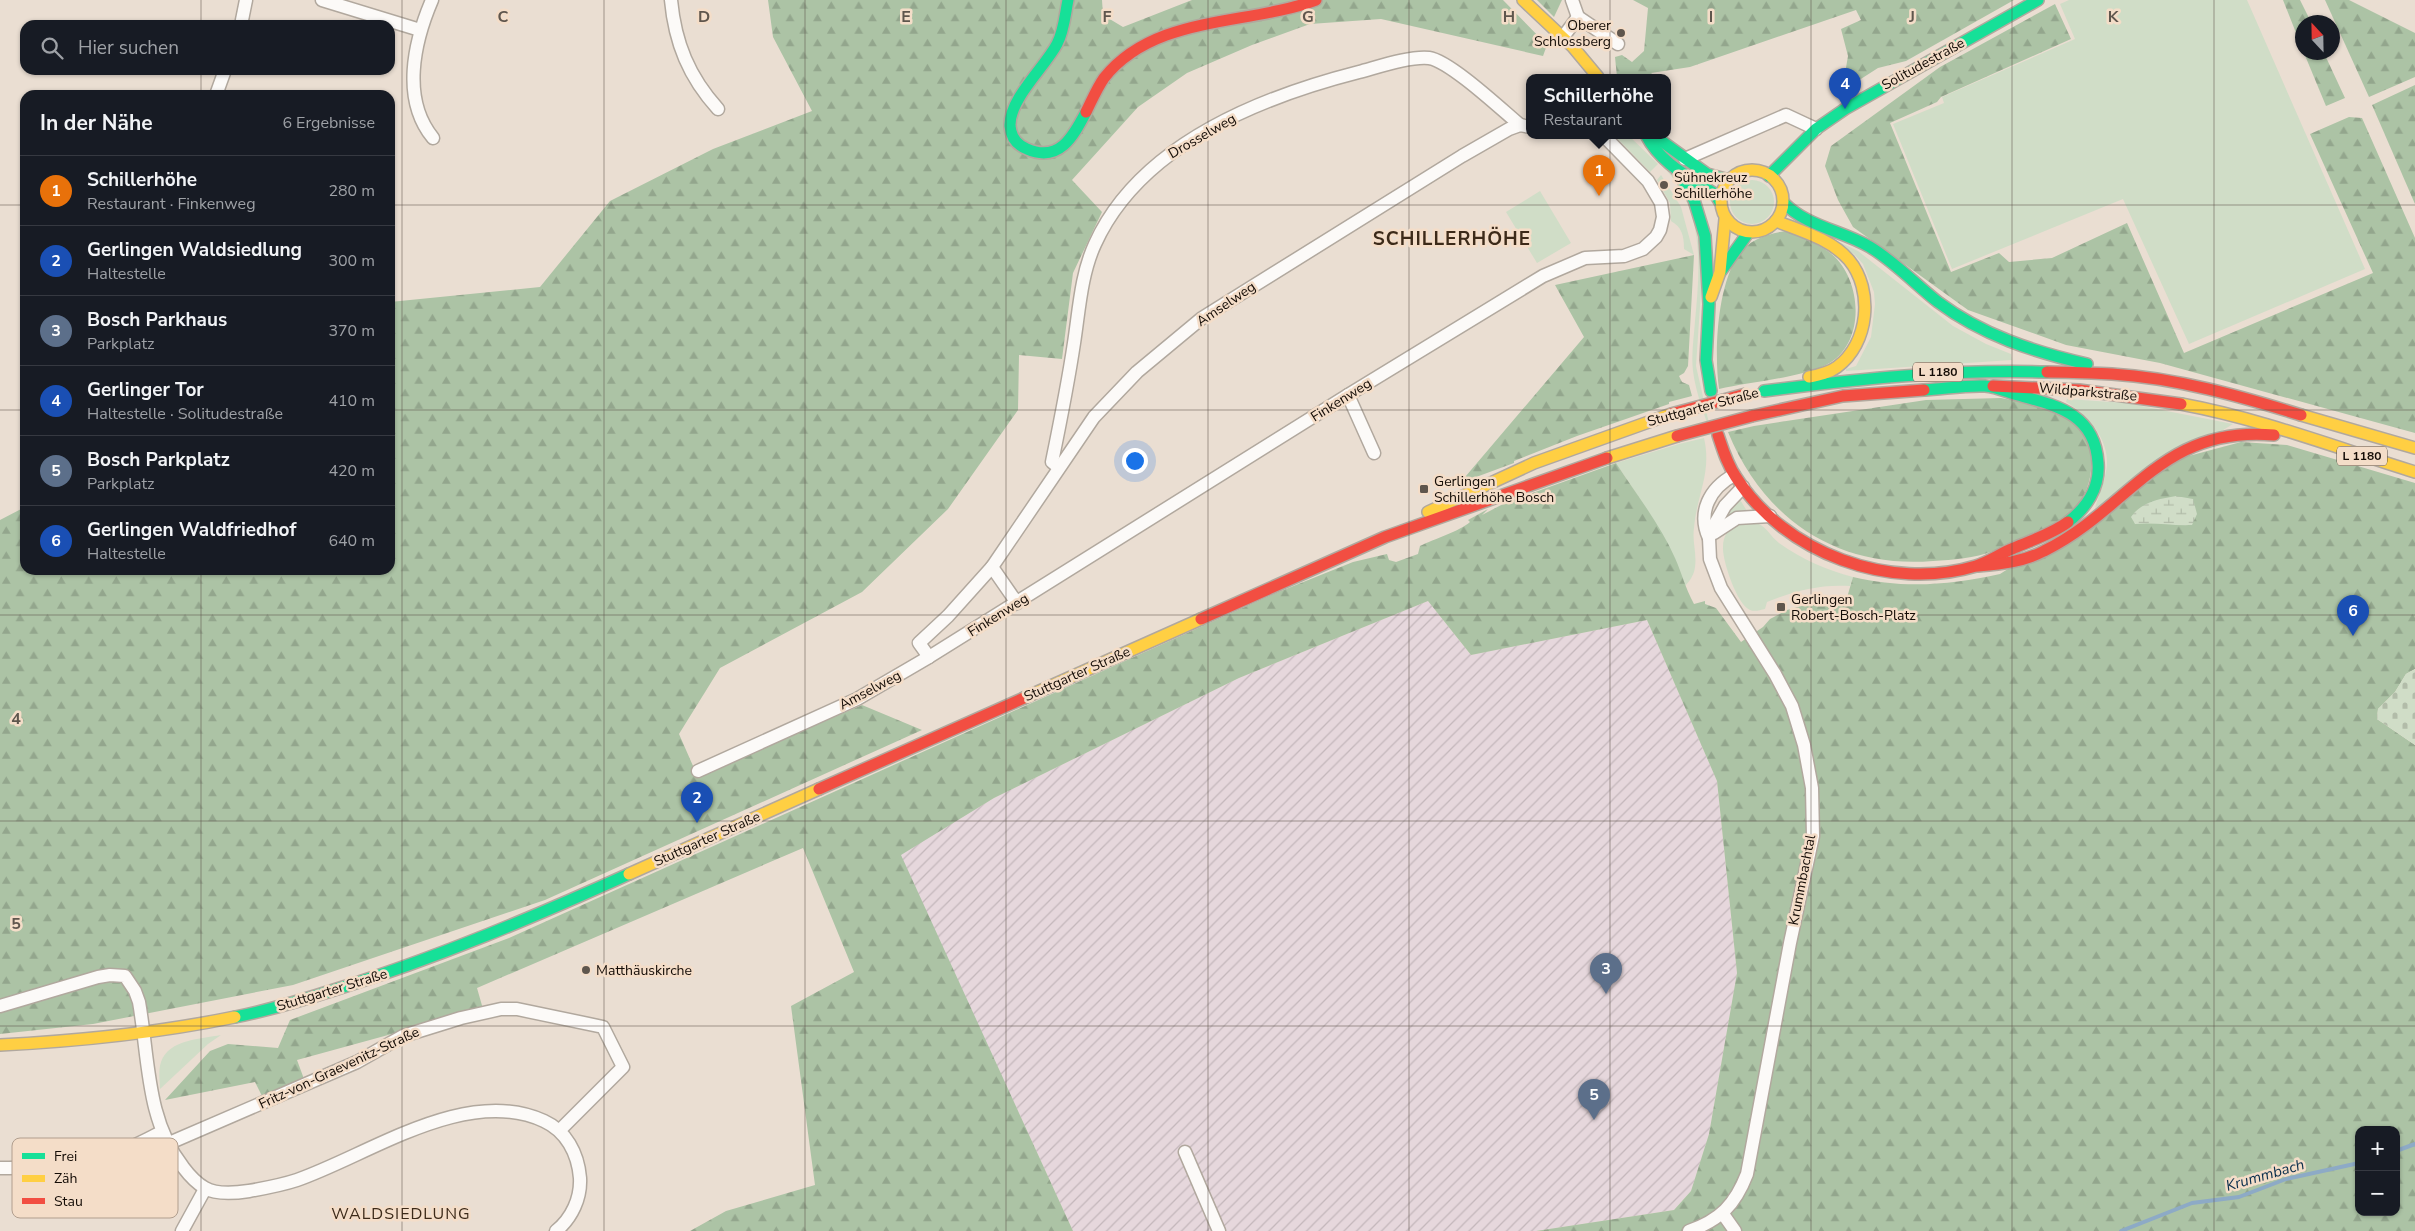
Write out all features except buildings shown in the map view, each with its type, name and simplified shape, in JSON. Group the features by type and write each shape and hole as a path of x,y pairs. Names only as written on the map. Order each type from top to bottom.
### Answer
{"main road":[{"path":"1068,0 1058,42 1045,64 1016,104 1010,118 1010,128 1018,144 1030,151 1039,153 1056,150 1071,140 1100,84 1125,59 1147,44 1185,29 1316,0"},
{"path":"1523,0 1563,37 1595,74"},
{"name":"Solitudestraße","path":"1769,176 1816,129 1872,93 2038,0"},
{"path":"1648,139 1657,153 1677,170 1715,194 1726,219 1732,226 1748,232 1763,230 1776,221 1781,212 1783,202"},
{"path":"1658,139 1707,174 1729,180"},
{"path":"1677,170 1694,200 1705,236 1709,304 1706,360 1710,392"},
{"path":"1720,202 1722,192 1729,180 1741,172 1750,170 1769,176 1779,187 1783,202 1792,213 1870,247 1937,301 1985,333 2042,354 2090,364 2113,374"},
{"path":"1709,304 1720,272 1726,219"},
{"name":"Stuttgarter Straße","path":"1385,537 1431,510 1534,463 1671,414 1764,390 1792,380 1826,374 1840,365 1856,343 1865,319 1865,299 1857,273 1850,261 1831,244 1820,237 1776,221"},
{"path":"1720,272 1748,232"},
{"name":"Wildparkstraße","path":"1764,390 1883,376 1939,372 2024,371 2113,374 2177,383 2238,396 2415,448"},
{"path":"1978,566 2062,527 2072,520 2087,505 2098,478 2099,463 2095,443 2090,432 2078,418 2059,405 1993,386"},
{"name":"Wildparkstraße","path":"1752,416 1830,398 1877,392 1993,386 2093,391 2157,399 2238,416 2294,432 2308,439 2415,472"},
{"name":"Stuttgarter Straße","path":"0,1045 37,1044 144,1034 217,1022 297,1003 380,976 463,944 609,883 1385,537 1541,481 1677,436 1752,416"},
{"path":"1718,435 1734,475 1770,516 1791,535 1820,552 1844,562 1870,568 1907,572 1938,572 2011,563 2051,547 2088,523 2158,465 2205,441 2235,434 2251,433 2308,439"}],"street":[{"path":"242,20 246,0"},
{"path":"322,0 387,20"},
{"path":"432,0 420,30 415,62 416,99 424,127 433,138"},
{"path":"671,0 679,39 692,76 718,109"},
{"path":"1572,0 1578,17 1618,44"},
{"path":"1563,37 1578,17"},
{"path":"395,22 420,30"},
{"name":"Drosselweg","path":"1058,467 1052,462 1089,259 1108,221 1124,199 1168,155 1203,133 1266,102 1339,77 1420,58 1438,61 1525,126"},
{"path":"218,90 223,75"},
{"path":"1685,159 1786,115 1816,129"},
{"name":"Amselweg","path":"698,771 857,699 929,657 919,643 953,610 992,567 1058,467 1094,417 1138,372 1202,318 1462,156 1525,126"},
{"name":"Finkenweg","path":"929,657 1348,395 1562,267 1585,258 1634,254 1650,243 1656,237 1663,223 1661,203 1648,181 1607,139"},
{"path":"1348,395 1374,453"},
{"name":"Krummbachtal","path":"1723,1214 1739,1195 1747,1174 1790,943 1813,836 1812,788 1804,745 1792,706 1775,674 1721,588 1710,559 1709,538 1703,525 1708,500 1726,479 1734,475"},
{"path":"1709,538 1725,506 1743,487"},
{"path":"1709,538 1722,526 1736,518 1770,516"},
{"path":"992,567 1016,603"},
{"path":"0,1006 98,977 110,975 125,976 135,990 139,1002 154,1105 164,1138"},
{"name":"Fritz-von-Graevenitz-Straße","path":"164,1138 357,1062 404,1036 461,1018 487,1012 517,1009 603,1027 622,1066 560,1130"},
{"path":"178,1158 188,1173 205,1189 232,1193 278,1186 310,1175 419,1128 465,1115 497,1111 523,1113 560,1130 576,1156 580,1180 579,1194 573,1210 564,1225 556,1231"},
{"path":"1185,1152 1219,1231"},
{"path":"182,1231 205,1189"},
{"path":"1689,1231 1723,1214 1735,1231"}],"shaded area":[{"path":"1428,601 1471,655 1647,620 1717,781 1737,973 1709,1134 1691,1191 1674,1210 1536,1231 1073,1231 900,855 994,798 1239,678"}],"green space":[{"path":"768,0 1102,0 1103,15 1123,27 1192,0 1503,0 1547,45 1543,56 1381,19 1310,24 1252,45 1187,73 1138,107 1072,180 1102,212 1073,273 1062,359 1019,355 1018,410 948,509 862,592 720,668 679,734 697,775 862,705 922,730 545,900 293,985 93,1024 0,1034 0,520 20,510 20,575 395,575 395,302 540,287 610,201 713,149 812,111 773,37"},
{"path":"1537,0 1562,0 1554,17"},
{"path":"1633,0 2014,0 1906,61 1878,68 1842,91 1848,56 1841,29 1861,20 1856,10 1690,67 1651,73 1652,74 1617,74 1615,57 1622,55 1632,62 1644,51 1648,8"},
{"path":"2069,0 2247,0 2365,269 2189,344 2123,199 1952,269 1893,124 1944,103 1942,97 2075,39 2060,4"},
{"path":"2283,0 2300,0 2308,15 2295,15 2295,30"},
{"path":"2325,0 2349,0 2415,33 2415,77 2369,97 2340,33 2340,15 2332,15"},
{"path":"2055,4 2071,39 1941,97 1937,102 1890,123 1951,272 1999,253 2009,262 2052,258 2127,223 2184,353 2373,273 2310,134 2349,117 2362,118 2415,238 2415,433 2160,363 2066,345 1968,310 1853,227 1838,200 1825,166 1831,146 1940,67"},
{"path":"2307,60 2327,60 2345,98 2326,106"},
{"path":"2415,85 2415,204 2372,105"},
{"path":"1618,139 1632,139 1658,164 1650,172"},
{"path":"1666,166 1691,205 1701,242 1703,262 1696,366 1713,441 1696,389 1692,365 1698,281 1697,242 1694,223 1688,205 1667,171"},
{"path":"1661,175 1681,207 1694,255 1684,249 1682,232 1671,221 1670,203 1657,180"},
{"path":"1756,180 1768,186 1773,193 1773,211 1768,218 1761,223 1748,224 1740,221 1733,214 1730,198 1733,190 1740,183"},
{"path":"1540,191 1571,243 1537,263 1506,212"},
{"path":"1788,218 1858,251 1953,326 1986,344 2011,354 2012,360 1846,371 1846,369 1856,366 1871,337 1875,304 1874,292 1863,264 1854,254"},
{"path":"1788,231 1829,252 1840,263 1849,277 1854,293 1856,310 1854,327 1849,342 1839,355 1826,365 1815,369 1719,389 1717,339 1721,302 1731,269 1742,250 1754,241 1767,235"},
{"path":"1694,255 1688,366 1684,373 1679,376 1682,382 1689,385 1692,396 1669,402 1669,404 1577,436 1514,461 1514,463 1460,483 1584,337 1555,285"},
{"path":"2001,398 2050,410 2075,424 2083,433 2089,445 2091,470 2089,483 2077,506 2059,522 1993,551 1956,559 1898,561 1866,557 1836,547 1808,532 1784,514 1762,490 1743,463 1728,432 1754,426 1926,400"},
{"path":"2067,399 2126,403 2233,424 2095,508 2107,466 2105,446 2096,429 2082,414 2066,402"},
{"path":"1704,438 1706,451 1705,473 1694,528 1695,567 1694,573 1684,587 1663,538 1616,463"},
{"path":"2241,442 2287,445 2415,483 2415,669 2406,674 2395,692 2378,709 2377,719 2415,745 2415,1231 1536,1231 1674,1210 1691,1191 1709,1134 1737,973 1717,781 1647,620 1471,655 1428,601 1239,678 994,798 901,855 1073,1231 690,1231 726,1211 815,1185 791,1006 854,972 803,848 477,988 483,1009 297,1060 304,1079 263,1098 255,1082 165,1100 210,1051 228,1044 278,1048 290,1020 509,938 1276,593 1353,562 1387,554 1389,560 1396,562 1418,554 1420,546 1460,529 1470,522 1468,520 1488,509 1482,515 1507,502 1616,463 1669,545 1694,604 1705,601 1705,604 1716,608 1741,642 1763,627 1770,619 1787,610 1816,602 1846,601 1853,577 1890,583 1927,584 1963,581 2000,574 2185,457"},
{"path":"2176,496 2193,499 2197,514 2192,525 2135,524 2131,517 2145,505"},
{"path":"1739,498 1747,511 1737,512 1726,517 1731,507"},
{"path":"1757,523 1764,527 1779,543 1796,554 1824,567 1853,577 1850,586 1828,586 1807,589 1767,602 1765,609 1750,610 1740,600 1731,582 1723,553 1723,543 1726,533 1736,524"},
{"path":"2415,669 2415,745 2377,719 2378,709 2395,692 2406,674"},
{"path":"221,1035 208,1044 160,1089 160,1065 165,1054 178,1044 186,1041"}],"waterway":[{"name":"Krummbach","path":"2400,1150 2415,1144"},
{"name":"Krummbach","path":"2121,1231 2192,1203 2239,1197 2286,1179 2355,1164"}],"traffic: fast":[{"path":"1068,0 1064,23 1057,44 1021,94 1011,116 1010,126 1015,140 1020,145 1027,149 1048,153 1064,145 1076,130 1086,112"},
{"path":"1769,176 1816,129 1845,109 2038,0"},
{"path":"1648,139 1659,154 1668,162 1715,194 1720,202"},
{"path":"1659,139 1707,174 1729,180"},
{"path":"1677,170 1694,200 1705,236 1709,304 1706,360 1711,391"},
{"path":"1783,202 1813,223 1870,247 1896,266 1938,302 1972,324 2028,348 2087,364"},
{"path":"1721,271 1748,233"},
{"path":"1764,391 1905,376 2011,371 2047,372"},
{"path":"1924,390 1970,386 1994,387 2060,408 2082,423 2090,433 2095,446 2098,463 2097,481 2086,504 2068,522"},
{"path":"235,1017 299,1001 411,964 521,921 629,874"}],"traffic: slow":[{"path":"1523,0 1573,47 1596,74"},
{"path":"1752,170 1764,172 1774,179 1781,189 1783,201 1781,213 1774,223 1764,230 1752,232 1740,230 1730,223 1723,213 1721,201 1723,189 1730,179 1740,172 1752,170"},
{"path":"1711,297 1720,272 1725,219"},
{"path":"1776,221 1815,236 1834,246 1849,260 1857,272 1862,286 1865,301 1864,316 1856,345 1848,357 1837,367 1820,375 1809,377"},
{"path":"2181,404 2270,426 2415,472"},
{"path":"1428,512 1534,463 1671,414"},
{"path":"2301,415 2415,448"},
{"path":"1607,458 1677,436"},
{"path":"1024,698 1201,619"},
{"path":"629,874 819,789"},
{"path":"0,1045 118,1036 235,1017"}],"traffic: jam":[{"path":"1086,112 1104,78 1125,57 1149,42 1175,32 1289,8 1316,0"},
{"path":"2047,372 2112,374 2160,379 2255,401 2301,415"},
{"path":"1993,386 2079,390 2181,404"},
{"path":"1752,416 1843,396 1924,390"},
{"path":"1671,414 1746,394"},
{"path":"1677,436 1752,416"},
{"path":"1718,435 1736,477 1757,504 1782,527 1810,545 1842,560 1875,569 1909,574 1943,573 1976,566 2049,533 2068,522"},
{"path":"1978,566 2020,560 2044,551 2074,533 2101,513 2149,473 2175,456 2203,443 2235,435 2274,435"},
{"path":"1201,619 1385,537 1607,458"},
{"path":"819,789 1024,698"}],"place":[{"name":"Oberer Schlossberg","path":"1621,33"},
{"name":"Gerlinger Tor","path":"1845,109"},
{"name":"Sühnekreuz Schillerhöhe","path":"1664,185"},
{"name":"Schillerhöhe","path":"1599,196"},
{"name":"Gerlingen Schillerhöhe Bosch","path":"1424,489"},
{"name":"Gerlingen Robert-Bosch-Platz","path":"1781,607"},
{"name":"Gerlingen Waldfriedhof","path":"2353,636"},
{"name":"Gerlingen Waldsiedlung","path":"697,823"},
{"name":"Matthäuskirche","path":"586,970"},
{"name":"Bosch Parkhaus","path":"1606,994"},
{"name":"Bosch Parkplatz","path":"1594,1120"}],"district":[{"name":"SCHILLERHÖHE","path":"1452,239"},
{"name":"WALDSIEDLUNG","path":"401,1214"}]}
